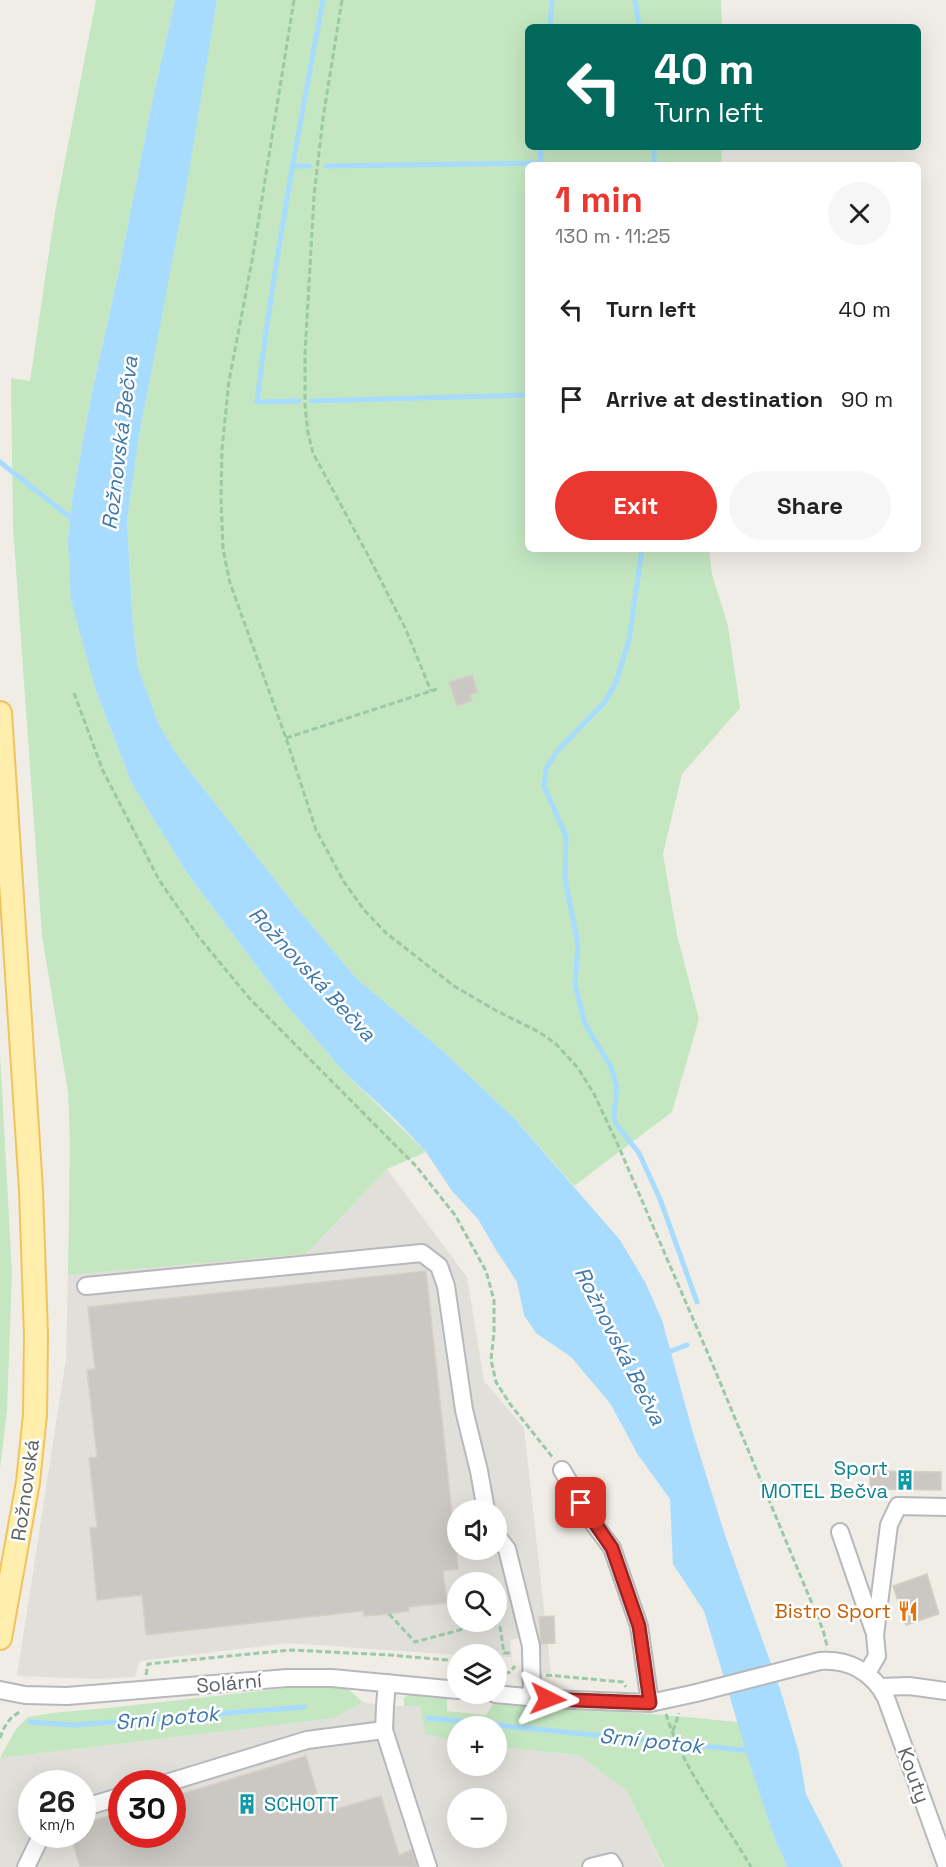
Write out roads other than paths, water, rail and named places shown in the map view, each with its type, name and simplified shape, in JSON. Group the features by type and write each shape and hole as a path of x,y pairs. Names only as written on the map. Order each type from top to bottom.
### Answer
{"main road":[{"name":"Rožnovská","path":"0,713 36,1291 35,1415 28,1482 0,1638"}],"street":[{"path":"86,1286 422,1253 439,1266 446,1287 464,1410 484,1500"},
{"path":"507,1695 650,1703 639,1626 612,1548 591,1520 562,1470"},
{"path":"867,1673 877,1656 875,1635 889,1525 898,1506 946,1507"},
{"path":"840,1532 875,1635"},
{"path":"507,1549 524,1610 531,1646 532,1697"},
{"name":"Kouty","path":"650,1703 792,1667 827,1661 847,1663 867,1673 880,1687 892,1715 946,1863"},
{"name":"Solární","path":"0,1690 45,1696 155,1690 287,1678 332,1678 447,1689"},
{"path":"387,1683 384,1730 428,1867"},
{"path":"880,1687 909,1686 946,1691"},
{"path":"186,1777 307,1740 384,1730"},
{"path":"26,1867 35,1848"},
{"path":"591,1867 611,1862 614,1867"}],"water":[{"name":"Rožnovská Bečva","path":"175,0 217,0 187,183 139,437 127,521 133,627 138,667 158,723 175,752 297,908 356,978 443,1051 514,1118 620,1240 645,1282 662,1320 693,1433 726,1538 781,1692 799,1753 806,1794 843,1867 787,1867 773,1834 752,1771 704,1611 673,1564 670,1499 638,1455 610,1403 571,1357 536,1333 524,1315 517,1282 478,1219 452,1191 426,1152 397,1121 345,1073 281,999 187,873 132,784 96,691 71,600 68,539 72,500 91,397"}],"waterway":[{"path":"299,401 257,402 278,251 323,0"},
{"path":"550,24 552,0"},
{"path":"635,0 639,24"},
{"path":"540,162 541,150"},
{"path":"654,150 654,162"},
{"path":"326,166 525,163"},
{"path":"292,166 309,166"},
{"path":"311,401 525,395"},
{"path":"0,462 76,522"},
{"path":"642,552 629,640 616,682 605,702 557,751 546,769 544,786 566,836 565,879 578,945 575,985 585,1024 611,1067 617,1087 614,1116 616,1124 639,1153 660,1199 697,1302"},
{"path":"666,1353 687,1345"},
{"name":"Srní potok","path":"30,1722 74,1725 304,1707"},
{"name":"Srní potok","path":"428,1718 752,1751"}],"place":[{"name":"Sport MOTEL Bečva","path":"905,1480"},
{"name":"Bistro Sport","path":"908,1611"},
{"name":"SCHOTT","path":"247,1804"}]}
